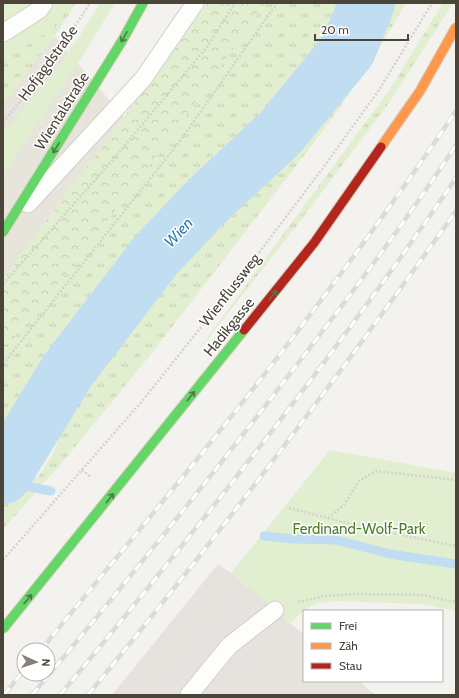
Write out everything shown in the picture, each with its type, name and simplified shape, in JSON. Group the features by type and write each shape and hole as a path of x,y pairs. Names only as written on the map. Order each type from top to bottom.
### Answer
{"main road":[{"name":"Wientalstraße","path":"4,232 122,42 143,3"},
{"name":"Hadikgasse","path":"3,629 314,243 420,91 456,27"}],"lane":[{"path":"3,33 39,10 44,3"},
{"path":"4,232 143,79 195,3"},
{"path":"189,695 229,646 274,610"}],"path":[{"name":"Hofjagdstraße","path":"3,122 23,100 49,66 90,3"},
{"path":"3,284 111,162 207,47 235,3"},
{"path":"3,364 180,141 277,3"},
{"name":"Wienflussweg","path":"3,560 143,400 233,287 379,90 432,3"},
{"path":"82,470 87,475"},
{"path":"328,518 343,506 359,481 376,471 456,480"},
{"path":"289,508 362,527 456,546"},
{"path":"274,610 301,601 325,596 355,594 423,595 456,602"}],"shaded area":[{"path":"50,31 124,117 3,279 3,59"},
{"path":"218,564 231,573 284,619 303,633 303,682 360,682 375,695 112,695"},
{"path":"248,586 284,619 225,695 157,695"}],"green space":[{"path":"3,3 72,3 50,31 3,59"},
{"path":"71,3 76,3 59,30 3,106 3,58"},
{"path":"100,3 115,3 73,71 3,175 3,132 30,102 55,70 79,38"},
{"path":"207,3 265,3 194,105 89,246 3,350 3,279"},
{"path":"265,3 352,3 349,18 335,49 252,144 227,147 136,245 64,348 7,444 3,448 3,350 89,246 194,105"},
{"path":"380,3 406,3 380,47 332,119 152,353 60,465 3,529 3,492 11,480 19,477 29,480 38,477 52,455 84,381 256,166 281,166 353,73 365,48"},
{"path":"443,3 453,3 389,103 294,229 188,364 390,89"},
{"name":"Ferdinand-Wolf-Park","path":"330,450 456,473 456,611 420,604 335,601 318,603 303,610 291,623 284,619 231,573"}],"waterway":[{"name":"Wien","path":"3,476 68,370 156,255 209,199 280,133 348,50 367,3"},
{"path":"3,482 51,491"},
{"path":"264,536 294,539 336,540 390,554 456,564"}],"railway":[{"path":"48,642 211,442 292,339 387,210 456,111"},
{"path":"32,695 164,534 260,412 376,260 456,145"},
{"path":"60,695 214,505 314,376 410,245 456,178"},
{"path":"88,695 136,636 276,456 456,211"},
{"path":"4,695 16,680"}],"traffic: fast":[{"path":"3,232 122,41 143,3"},
{"path":"3,629 244,330"}],"traffic: slow":[{"path":"381,147 420,91 456,27"}],"traffic: jam":[{"path":"244,330 314,243 381,147"}]}
